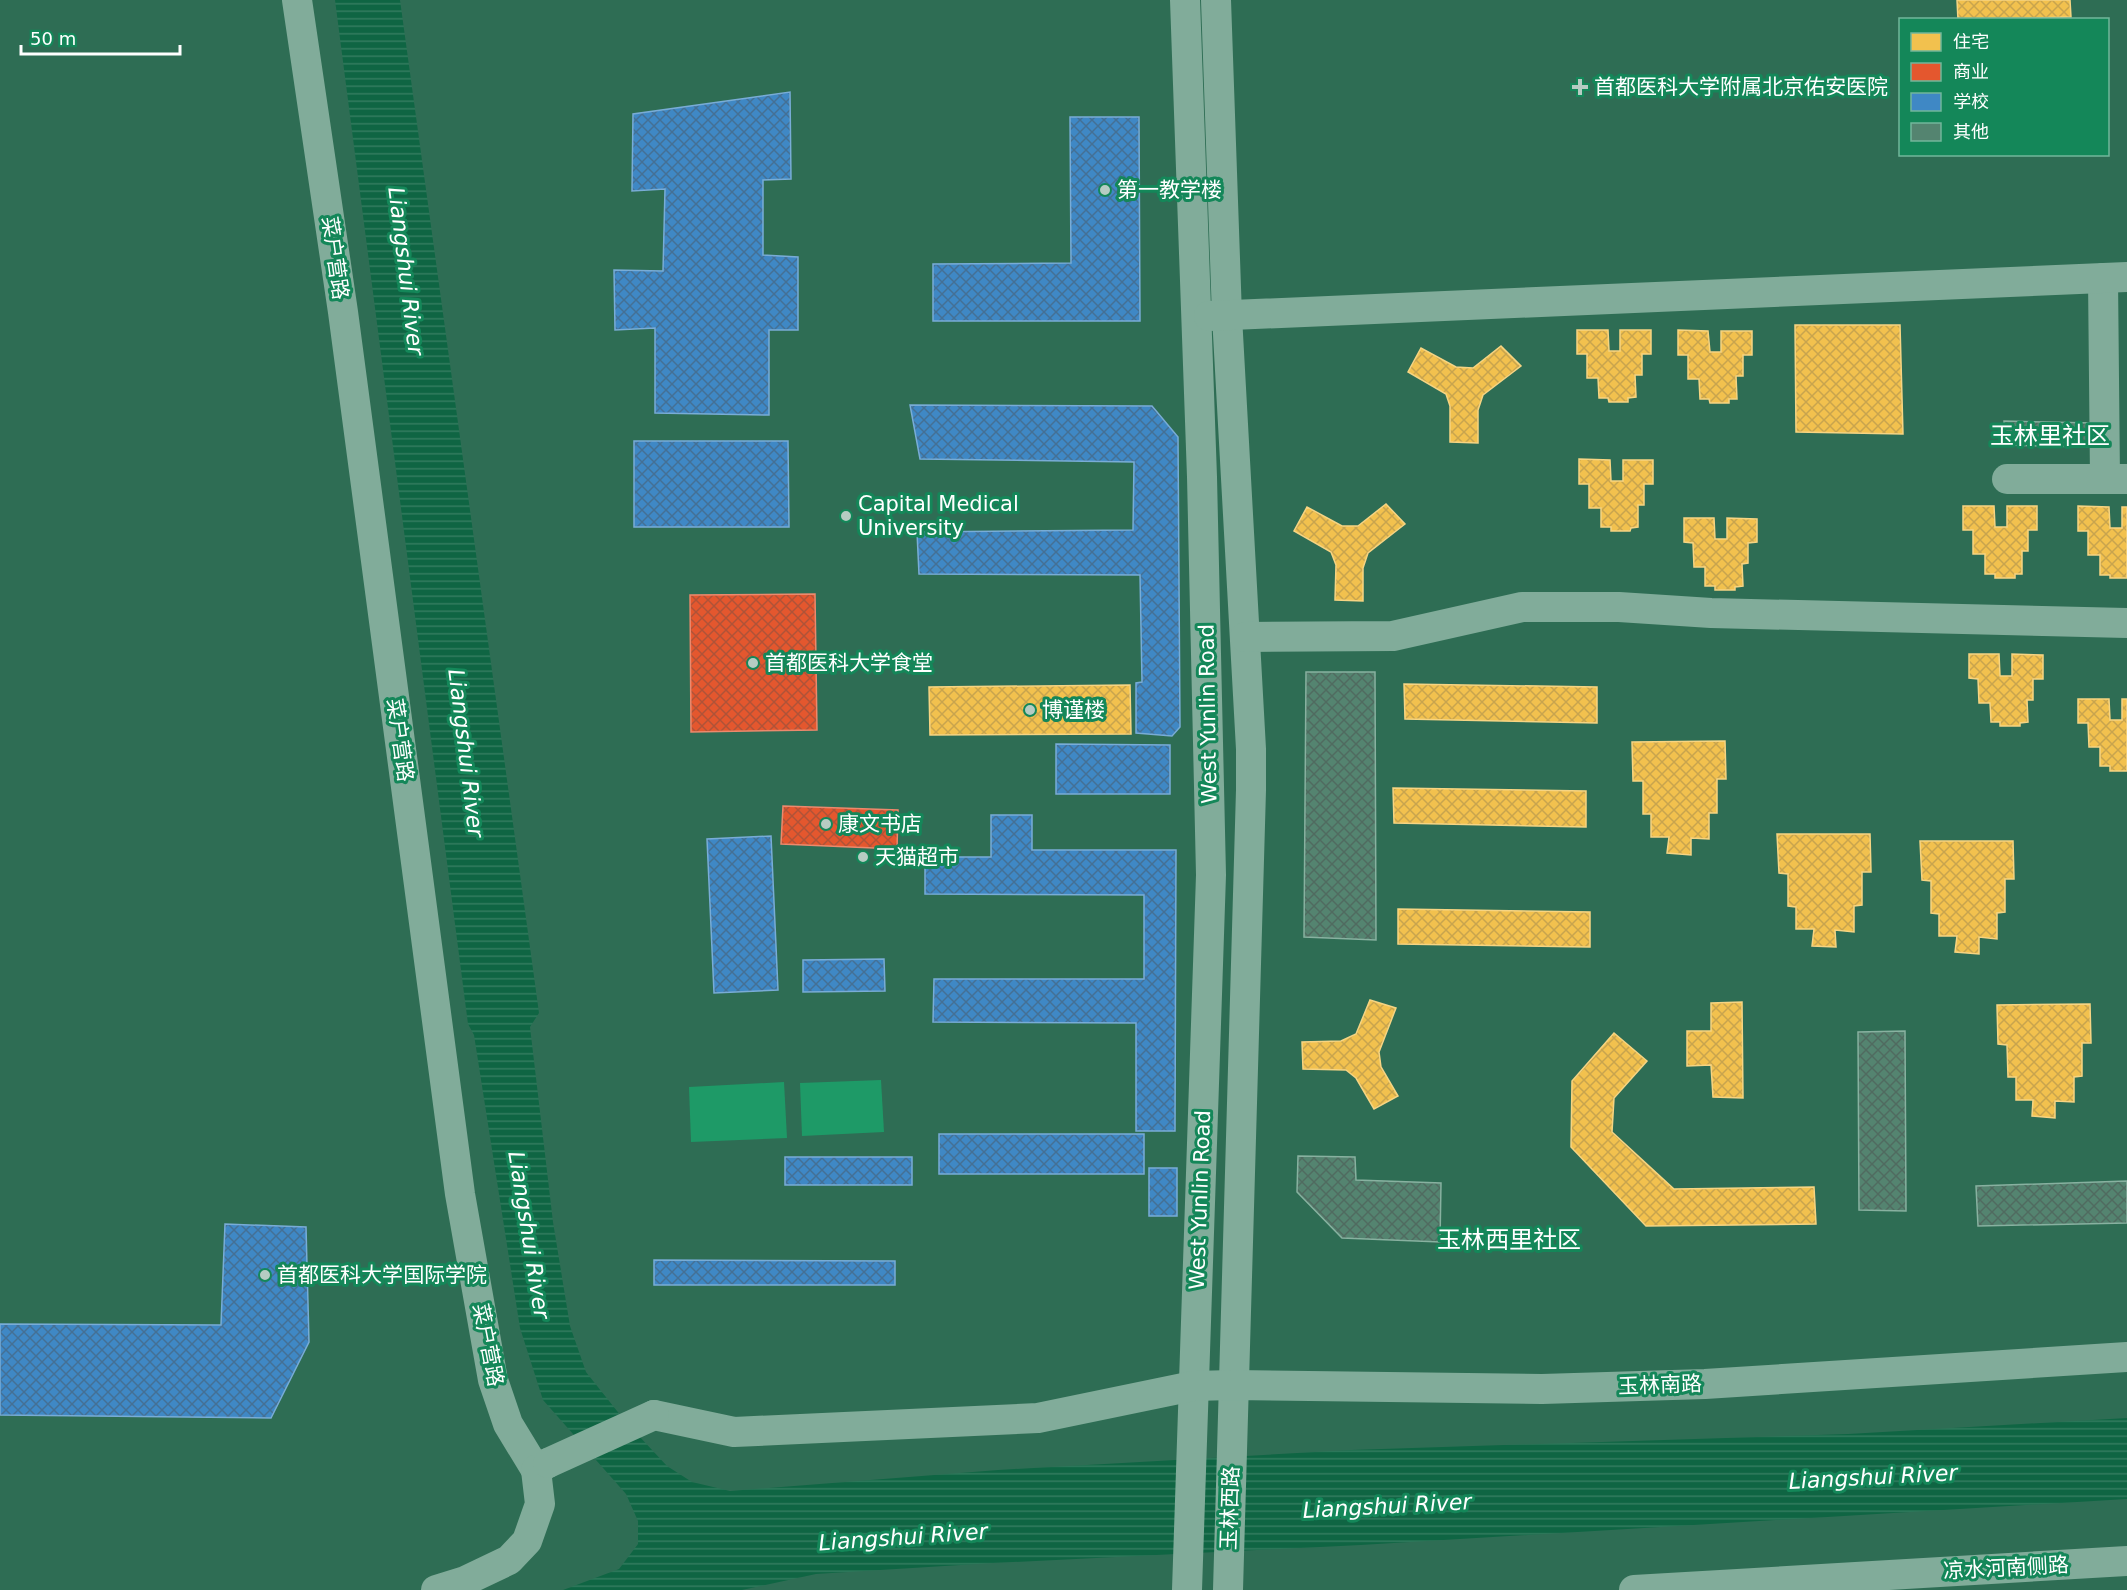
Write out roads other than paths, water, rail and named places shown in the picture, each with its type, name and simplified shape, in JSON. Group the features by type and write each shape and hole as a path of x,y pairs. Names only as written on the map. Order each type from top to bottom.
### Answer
{"street":[{"name":"菜户营路","path":"297,0 345,324 460,1194 493,1380 508,1424 542,1466 540,1504 527,1541 509,1560 465,1581 436,1590"},
{"name":"West Yunlin Road","path":"1185,0 1197,317 1211,875 1192,1429"},
{"name":"West Yunlin Road","path":"1216,0 1227,316 1251,790 1233,1427"},
{"path":"1197,317 2115,277 2116,479 2007,479"},
{"path":"1245,638 1393,636 1522,607 1618,607 1711,613 2127,623"},
{"name":"玉林南路","path":"542,1466 654,1415 734,1432 1038,1418 1193,1386 1542,1389 1705,1384 2127,1357"},
{"name":"玉林西路","path":"1228,1590 1233,1427"},
{"name":"玉林西路","path":"1188,1590 1192,1429"},
{"name":"凉水河南侧路","path":"1634,1590 1940,1581 2127,1562"}],"water":[{"name":"Liangshui River","path":"335,0 400,0 539,1013 530,1027 553,1222 570,1326 586,1372 625,1421 667,1466 692,1482 730,1491 998,1470 1351,1450 1848,1434 2127,1418 2127,1499 1361,1545 816,1574 742,1590 563,1590 619,1569 638,1544 638,1521 626,1494 543,1400 520,1328 474,1035 468,1024"}],"place":[{"name":"首都医科大学附属北京佑安医院","path":"1580,87"},
{"name":"第一教学楼","path":"1105,190"},
{"name":"Capital Medical University","path":"846,516"},
{"name":"首都医科大学食堂","path":"753,663"},
{"name":"博谨楼","path":"1030,710"},
{"name":"康文书店","path":"826,824"},
{"name":"天猫超市","path":"863,857"},
{"name":"首都医科大学国际学院","path":"265,1275"}],"district":[{"name":"玉林里社区","path":"2050,436"},
{"name":"玉林西里社区","path":"1509,1240"}]}
